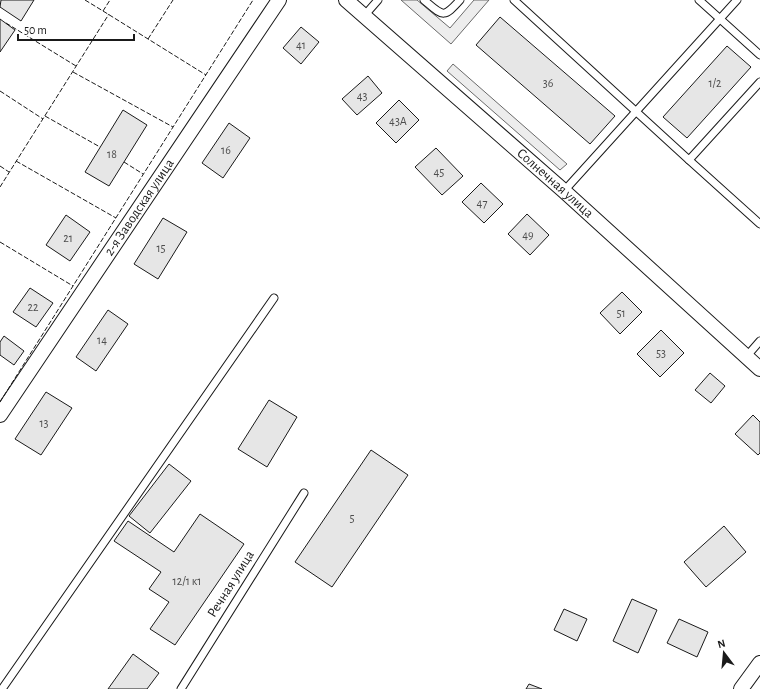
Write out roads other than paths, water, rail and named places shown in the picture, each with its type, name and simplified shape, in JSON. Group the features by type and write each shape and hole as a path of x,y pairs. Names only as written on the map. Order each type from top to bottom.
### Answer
{"street":[{"name":"2-я Заводская улица","path":"0,415 279,0"},
{"name":"Солнечная улица","path":"346,0 564,191 760,369"},
{"path":"741,689 760,663"}],"lane":[{"path":"364,16 378,0"},
{"path":"424,0 440,14 444,15 448,13 460,0"},
{"path":"699,0 760,55"},
{"path":"564,191 737,0"},
{"path":"518,1 636,112 760,224"},
{"path":"689,160 760,82"},
{"path":"2,689 274,298"},
{"path":"746,356 760,341"},
{"name":"Речная улица","path":"180,689 304,493"}]}
